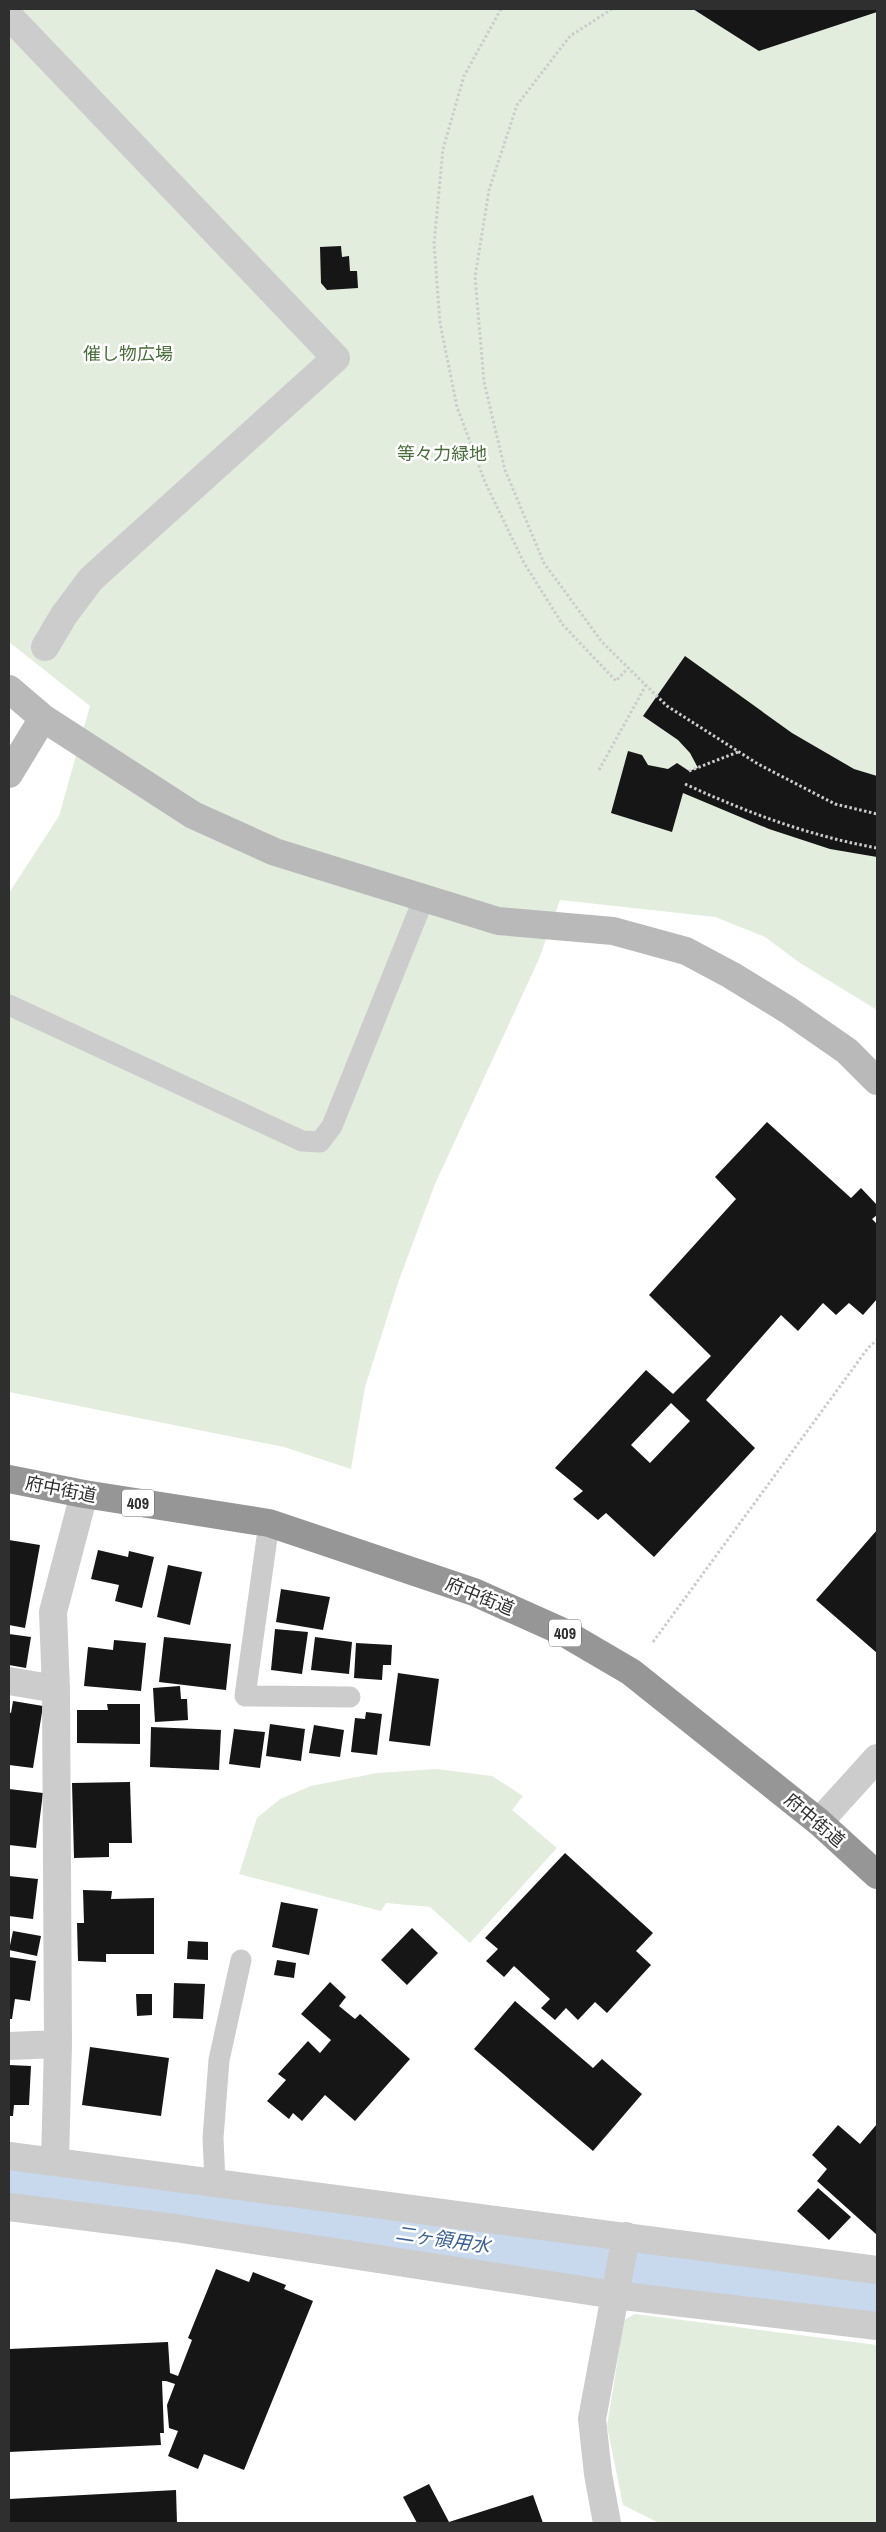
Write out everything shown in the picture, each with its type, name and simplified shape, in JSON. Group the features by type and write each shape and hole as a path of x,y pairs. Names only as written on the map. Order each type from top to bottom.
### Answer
{"highway":[{"name":"府中街道","path":"9,1479 84,1494 269,1523 474,1592 562,1630 631,1672 819,1822 877,1875"}],"street":[{"path":"9,16 336,358 92,578 64,615 45,647"},
{"path":"9,689 43,718 193,815 275,852 498,921 613,931 686,951 731,975 788,1010 847,1051 877,1081"},
{"path":"9,774 43,718"},
{"path":"55,2161 58,2044 56,1689 53,1612 84,1494"},
{"path":"9,1681 56,1689"},
{"path":"819,1822 877,1758"},
{"path":"9,2046 58,2044"},
{"path":"9,2156 877,2270"},
{"path":"9,2207 175,2228 616,2295 877,2326"},
{"path":"607,2523 598,2474 592,2419 626,2236"}],"lane":[{"path":"9,1005 302,1141 320,1142 332,1126 424,898"},
{"path":"269,1523 245,1696 350,1697"},
{"path":"215,2182 213,2138 219,2060 241,1960"}],"path":[{"path":"501,9 464,76 443,149 434,244 440,323 457,407 485,482 524,563 564,625 616,681 628,668"},
{"path":"612,9 570,36 517,105 490,190 475,277 484,382 505,470 544,563 602,642 667,706 739,752 835,804 877,814"},
{"path":"599,770 646,685"},
{"path":"689,771 739,752"},
{"path":"686,784 744,811 808,833 877,848"},
{"path":"631,1672 868,1348 877,1340"}],"green space":[{"name":"等々力緑地","path":"9,9 877,9 877,1010 800,963 765,937 715,917 560,900 539,959 435,1184 399,1280 365,1387 351,1469 284,1447 9,1392 9,893 59,816 90,706 9,642"},
{"path":"437,1769 492,1776 523,1796 512,1810 557,1848 470,1943 430,1907 386,1903 381,1911 239,1874 257,1818 280,1799 311,1786 377,1773"},
{"path":"635,2314 877,2345 877,2523 659,2523 623,2505 607,2426 624,2320"}],"building":[{"path":"693,9 877,9 877,12 759,51"},
{"path":"341,246 342,257 349,256 350,271 357,271 358,288 327,290 321,283 320,247"},
{"path":"685,656 792,733 854,769 877,776 877,857 830,849 769,829 683,793 672,832 611,813 628,751 642,755 648,765 668,769 677,763 689,771 698,768 690,753 678,740 643,716"},
{"path":"767,1122 851,1198 861,1188 877,1205 877,1215 872,1219 877,1224 877,1299 863,1315 849,1303 836,1315 823,1303 798,1331 781,1315 706,1400 755,1448 654,1557 606,1513 598,1520 573,1499 583,1491 555,1468 646,1370 673,1394 711,1356 649,1295 736,1199 715,1177","holes":["671,1403 690,1421 650,1463 631,1445"]},
{"path":"877,1530 877,1653 816,1600"},
{"path":"9,1540 40,1545 25,1628 9,1625"},
{"path":"98,1550 128,1557 129,1551 154,1557 142,1608 115,1601 119,1585 91,1579"},
{"path":"168,1565 202,1572 190,1625 157,1617"},
{"path":"281,1589 330,1597 323,1630 276,1622"},
{"path":"275,1629 308,1632 302,1674 271,1670"},
{"path":"9,1634 31,1637 26,1668 9,1665"},
{"path":"164,1637 231,1644 226,1690 159,1682"},
{"path":"315,1637 352,1642 349,1674 311,1670"},
{"path":"114,1640 146,1643 141,1691 84,1686 88,1647 113,1650"},
{"path":"356,1643 392,1645 391,1665 383,1665 382,1680 354,1678"},
{"path":"398,1673 439,1679 430,1746 389,1741"},
{"path":"180,1686 181,1699 187,1699 188,1720 155,1722 153,1688"},
{"path":"13,1701 43,1706 33,1768 9,1765 9,1712 11,1713"},
{"path":"107,1704 140,1704 140,1744 77,1743 77,1710 108,1710"},
{"path":"366,1712 382,1714 377,1755 351,1752 355,1718 365,1719"},
{"path":"270,1724 305,1729 301,1761 266,1756"},
{"path":"314,1725 344,1730 340,1757 309,1753"},
{"path":"151,1727 221,1730 219,1770 150,1767"},
{"path":"234,1729 265,1732 260,1768 229,1764"},
{"path":"130,1782 132,1843 109,1843 109,1857 74,1858 72,1783"},
{"path":"9,1789 43,1793 36,1848 9,1845"},
{"path":"565,1853 653,1933 636,1951 651,1965 607,2013 595,2002 578,2020 566,2008 555,2020 541,2008 550,1999 514,1966 504,1977 486,1961 498,1949 485,1938"},
{"path":"9,1876 38,1879 33,1919 9,1916"},
{"path":"83,1890 112,1891 111,1899 154,1898 154,1954 106,1954 106,1962 78,1961 77,1923 84,1923"},
{"path":"281,1902 318,1909 309,1955 272,1947"},
{"path":"412,1928 438,1953 407,1985 381,1960"},
{"path":"13,1931 41,1936 37,1956 9,1950"},
{"path":"188,1941 208,1942 208,1960 187,1959"},
{"path":"9,1957 36,1961 30,2001 15,1999 12,2019 9,2019"},
{"path":"277,1960 296,1963 294,1978 274,1975"},
{"path":"330,1982 346,1997 339,2006 355,2019 360,2014 410,2059 355,2121 325,2095 302,2121 293,2113 289,2119 267,2101 286,2080 278,2074 308,2041 320,2053 331,2040 301,2014"},
{"path":"174,1983 205,1984 203,2019 173,2018"},
{"path":"136,1994 152,1994 152,2015 137,2016"},
{"path":"515,2001 593,2068 602,2059 642,2094 593,2151 474,2049"},
{"path":"90,2047 169,2058 161,2116 82,2105"},
{"path":"9,2065 31,2066 29,2105 14,2105 13,2116 9,2116"},
{"path":"877,2124 877,2235 817,2181 827,2169 812,2155 838,2125 860,2144"},
{"path":"818,2188 851,2217 829,2240 797,2211"},
{"path":"216,2269 249,2282 253,2272 286,2285 284,2289 313,2301 244,2470 204,2454 198,2469 168,2456 178,2431 169,2428 167,2405 175,2384 166,2381 162,2381 164,2433 160,2433 161,2445 9,2452 9,2349 168,2342 170,2373 178,2376 192,2340 188,2338"},
{"path":"429,2484 449,2522 533,2495 543,2523 417,2523 403,2497"},
{"path":"176,2490 177,2523 9,2523 9,2499"}],"waterway":[{"name":"二ヶ領用水","path":"9,2181 572,2254 877,2297"}],"park label":[{"name":"催し物広場","path":"128,353"}]}
